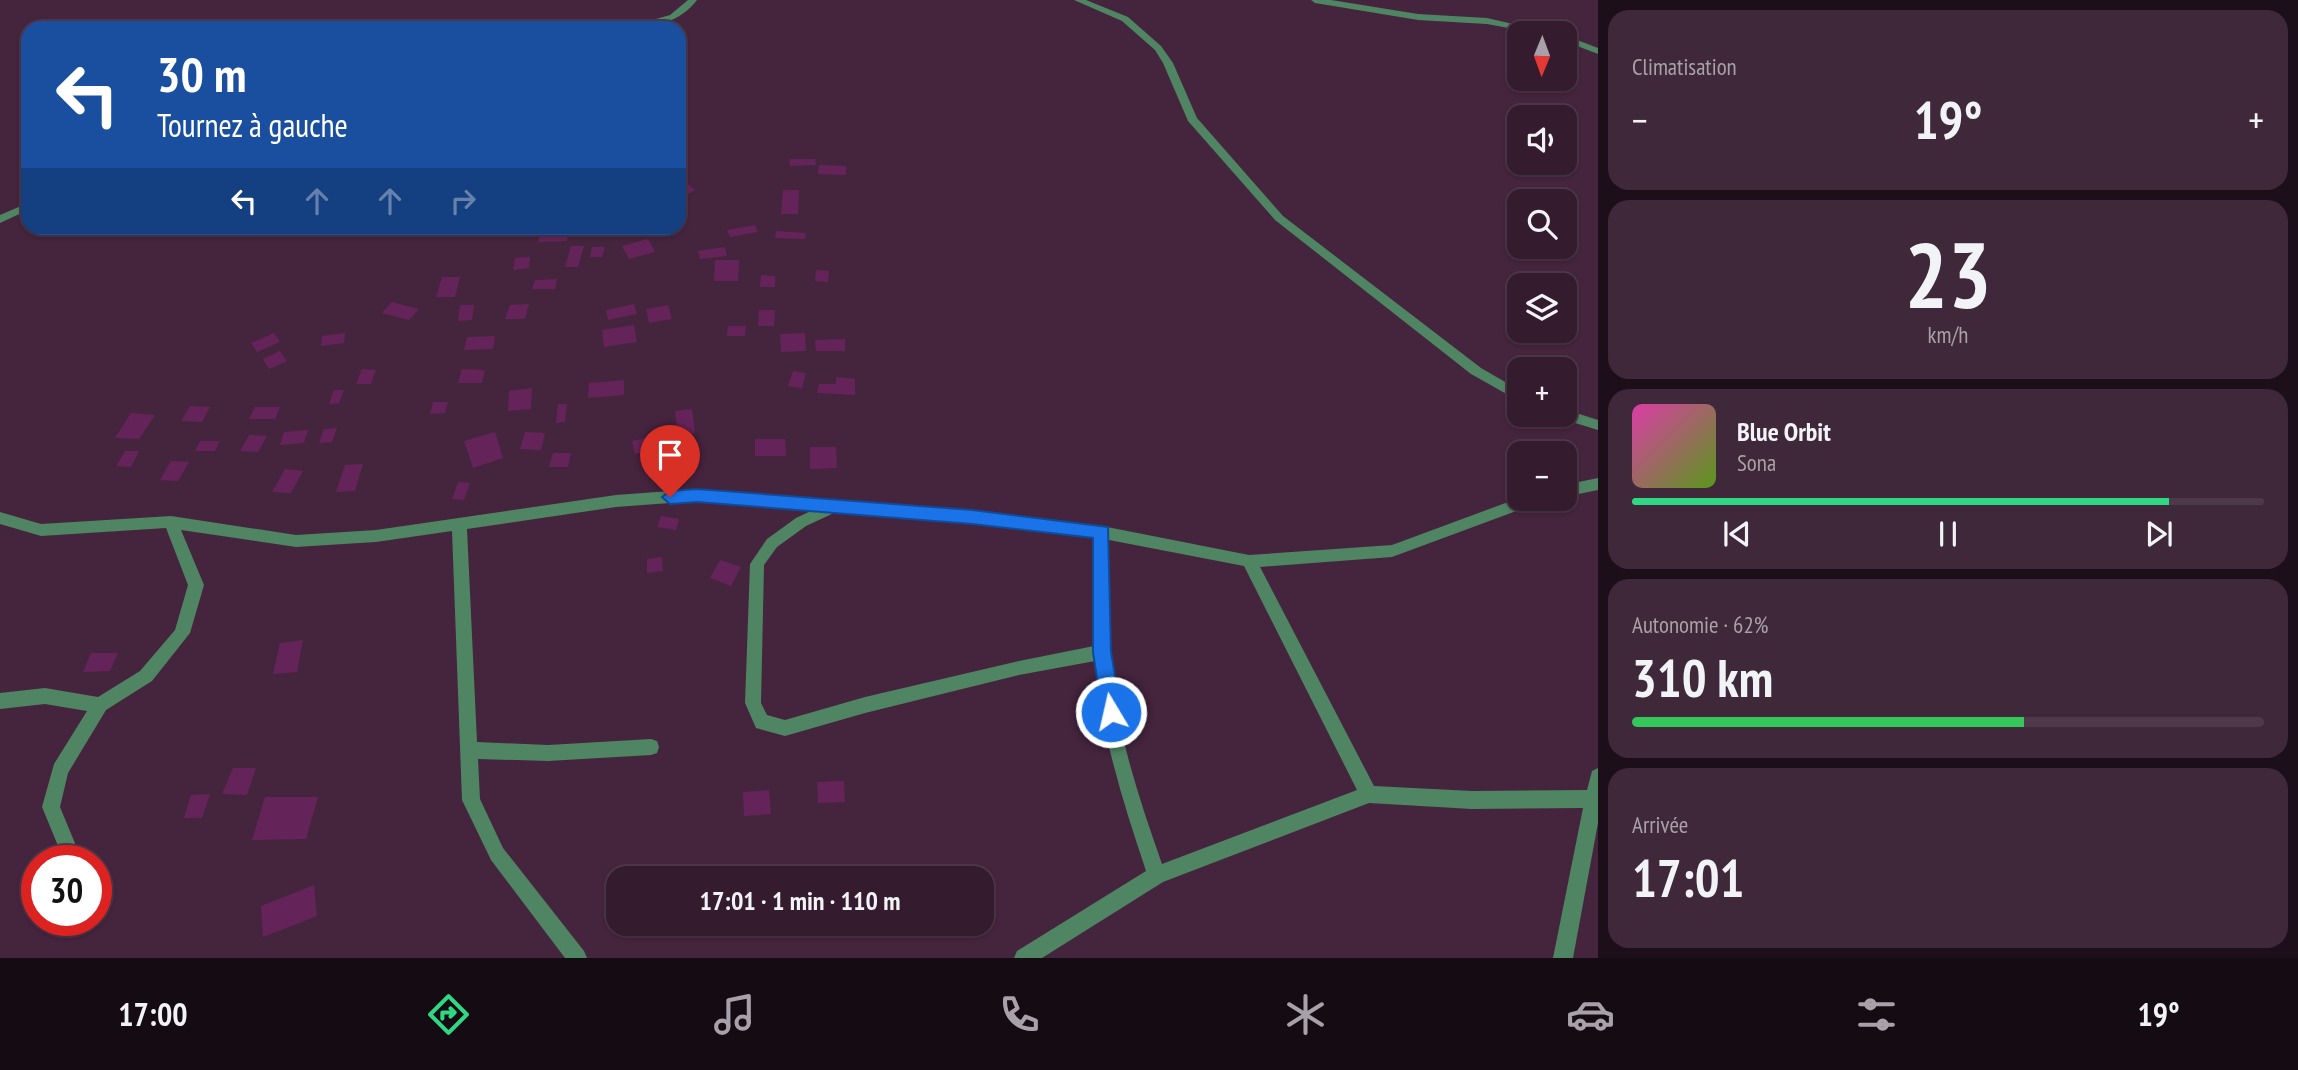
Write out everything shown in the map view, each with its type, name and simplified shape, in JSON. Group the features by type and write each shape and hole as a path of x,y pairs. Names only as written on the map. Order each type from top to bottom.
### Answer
{"street":[{"path":"663,21 682,11 693,0"},
{"path":"1079,0 1125,19 1158,48 1168,63 1192,119 1279,218 1476,371 1507,389"},
{"path":"1315,0 1418,17 1487,21 1507,25"},
{"path":"1577,43 1598,51"},
{"path":"0,219 21,209"},
{"path":"1577,418 1598,425"},
{"path":"1577,488 1598,484"},
{"path":"0,518 41,530 171,522 296,541 376,536 616,502 697,495 833,508 972,517 1102,532 1249,561 1392,551 1507,509"},
{"path":"833,508 801,522 772,543 757,564 753,703 762,722 785,729 865,705 1019,668 1102,652"},
{"path":"67,845 51,807 60,770 100,705 146,676 182,633 196,585 171,522"},
{"path":"459,523 471,800 498,854 577,958"},
{"path":"1102,532 1102,652 1130,799 1157,875"},
{"path":"1249,561 1369,794"},
{"path":"0,701 45,696 100,705"},
{"path":"468,750 548,753 651,747"},
{"path":"1563,958 1598,777"},
{"path":"1024,958 1157,875 1369,794 1472,800 1592,799"}],"building":[{"path":"789,159 815,159 816,165 790,166"},
{"path":"819,165 846,166 846,175 818,174"},
{"path":"686,184 695,190 686,195"},
{"path":"783,190 799,190 798,214 781,214"},
{"path":"755,225 758,232 730,237 727,230"},
{"path":"776,231 806,233 805,239 775,238"},
{"path":"540,235 568,235 567,241 538,242"},
{"path":"648,239 655,252 629,259 622,246"},
{"path":"571,246 584,246 578,267 565,267"},
{"path":"592,247 605,247 602,257 590,257"},
{"path":"725,247 727,256 700,259 698,251"},
{"path":"530,257 529,268 513,270 515,258"},
{"path":"715,260 739,260 738,281 714,281"},
{"path":"816,270 829,271 828,282 815,281"},
{"path":"761,275 775,276 775,287 760,287"},
{"path":"442,277 460,277 455,297 436,297"},
{"path":"557,279 555,289 532,289 535,280"},
{"path":"392,302 419,309 409,320 382,313"},
{"path":"529,304 525,319 505,319 510,305"},
{"path":"634,304 637,314 608,320 606,310"},
{"path":"460,305 474,305 472,320 458,321"},
{"path":"668,305 672,319 649,323 646,309"},
{"path":"759,310 775,310 774,326 758,326"},
{"path":"634,325 637,342 604,347 602,330"},
{"path":"728,326 746,326 745,336 727,336"},
{"path":"274,333 280,342 257,352 251,343"},
{"path":"345,333 344,343 321,346 322,336"},
{"path":"805,333 806,351 781,352 780,334"},
{"path":"495,336 493,349 464,350 467,337"},
{"path":"845,339 845,351 816,351 815,340"},
{"path":"280,351 287,361 269,369 263,359"},
{"path":"362,369 376,370 371,384 356,384"},
{"path":"462,369 485,370 482,383 458,383"},
{"path":"793,371 806,373 802,388 788,386"},
{"path":"836,377 855,379 855,395 817,393 819,384 836,384"},
{"path":"624,380 624,395 588,398 589,383"},
{"path":"532,388 531,409 508,411 509,391"},
{"path":"334,390 344,390 339,403 329,404"},
{"path":"433,402 448,402 445,413 430,414"},
{"path":"558,404 567,404 565,422 556,423"},
{"path":"190,406 210,407 202,422 181,421"},
{"path":"255,407 280,407 275,419 249,419"},
{"path":"692,409 695,433 678,435 675,411"},
{"path":"131,413 155,415 139,439 115,438"},
{"path":"337,428 332,442 319,443 324,429"},
{"path":"308,430 304,443 280,445 284,432"},
{"path":"495,432 503,458 473,468 464,441"},
{"path":"525,432 545,433 541,450 520,449"},
{"path":"667,433 671,447 635,454 632,441"},
{"path":"249,435 267,436 258,452 240,451"},
{"path":"755,439 785,439 786,456 755,456"},
{"path":"200,441 220,441 215,451 195,451"},
{"path":"810,447 836,447 837,468 810,469"},
{"path":"125,451 139,451 131,467 116,466"},
{"path":"553,453 571,453 568,467 549,467"},
{"path":"171,461 189,462 178,481 160,480"},
{"path":"363,464 355,491 336,492 345,465"},
{"path":"285,469 303,471 291,493 272,492"},
{"path":"458,482 470,483 464,500 452,499"},
{"path":"661,516 679,519 676,530 657,527"},
{"path":"662,557 663,571 647,573 647,559"},
{"path":"720,560 741,567 731,586 710,578"},
{"path":"303,640 297,672 273,674 280,643"},
{"path":"91,653 118,653 110,671 83,672"},
{"path":"233,768 256,768 247,795 222,794"},
{"path":"844,781 845,802 818,803 817,782"},
{"path":"769,790 771,814 744,816 743,792"},
{"path":"210,794 202,818 184,818 191,795"},
{"path":"265,797 318,797 306,839 252,840"},
{"path":"314,885 317,916 263,937 261,906"}],"route":[{"path":"670,497 697,495 833,508 972,517 1102,532 1102,652 1111,712"}]}
